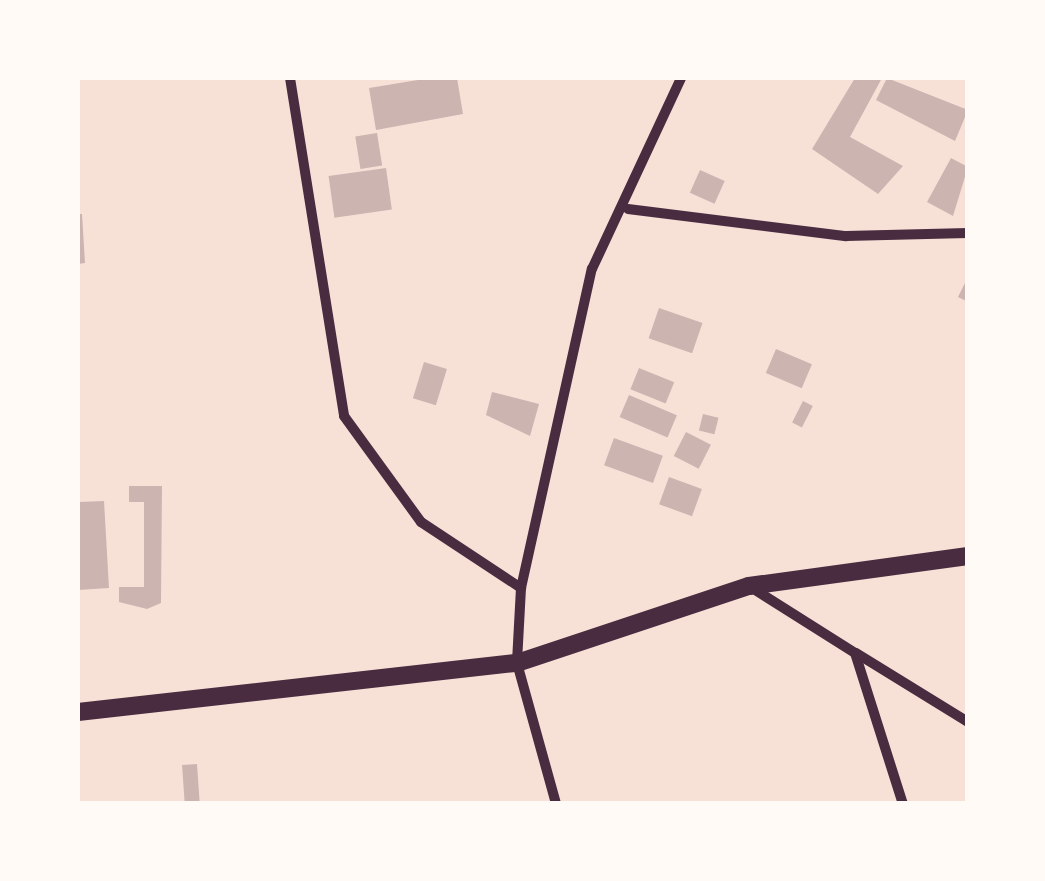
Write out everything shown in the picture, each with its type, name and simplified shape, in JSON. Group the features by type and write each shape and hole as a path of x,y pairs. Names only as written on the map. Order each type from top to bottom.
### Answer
{"street":[{"path":"290,78 344,416 421,522 521,588"},
{"path":"556,804 517,663 521,588 592,269 628,209 681,78"},
{"path":"628,209 846,236 968,233"},
{"path":"78,712 517,663 748,586 968,556"},
{"path":"748,586 968,722"},
{"path":"855,653 903,804"}],"building":[{"path":"430,78 457,78 463,114 376,130 369,88"},
{"path":"855,78 882,78 850,137 903,166 878,194 812,149"},
{"path":"887,78 968,110 955,141 876,100"},
{"path":"377,133 382,166 360,169 355,136"},
{"path":"951,158 968,167 953,216 927,202"},
{"path":"386,168 392,210 334,218 329,176"},
{"path":"700,170 725,181 714,204 690,193"},
{"path":"78,214 82,214 85,263 78,264"},
{"path":"968,277 968,302 958,297"},
{"path":"659,308 702,323 692,353 649,338"},
{"path":"776,349 812,364 802,388 766,373"},
{"path":"424,362 447,369 436,405 413,398"},
{"path":"639,368 674,382 666,404 630,389"},
{"path":"492,392 539,404 530,436 486,415"},
{"path":"629,395 677,415 667,437 620,417"},
{"path":"803,401 813,406 802,427 792,422"},
{"path":"703,414 719,418 714,434 699,430"},
{"path":"686,432 711,445 699,469 674,456"},
{"path":"614,438 663,456 653,483 604,465"},
{"path":"669,477 702,489 692,516 659,504"},
{"path":"129,486 162,486 161,603 147,609 119,602 119,587 144,587 144,502 129,502"},
{"path":"104,501 109,588 78,590 78,502"},
{"path":"197,764 200,804 185,804 182,765"}]}
